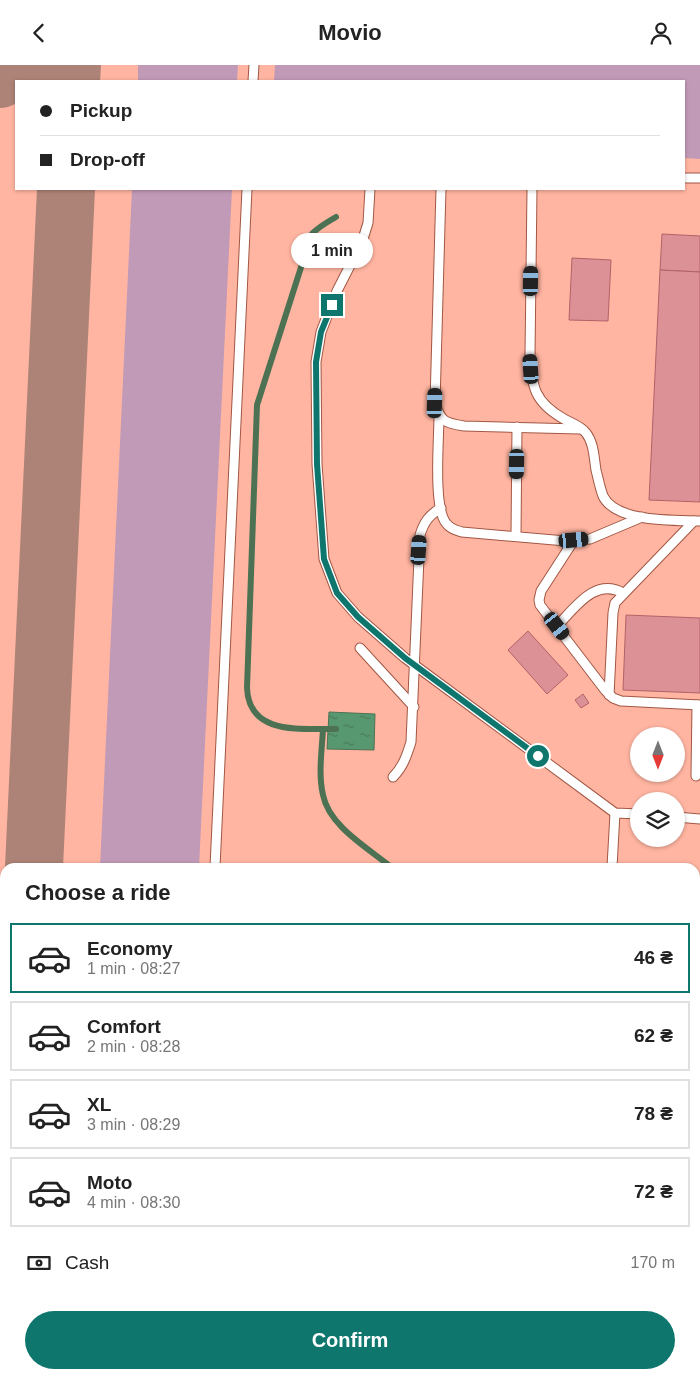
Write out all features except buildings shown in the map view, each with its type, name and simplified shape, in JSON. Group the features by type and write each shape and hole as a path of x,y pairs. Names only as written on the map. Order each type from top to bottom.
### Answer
{"lane":[{"path":"253,80 254,65"},
{"path":"685,178 700,178"},
{"path":"215,863 248,190"},
{"path":"370,190 368,223 362,242 337,291 321,332 316,362 317,464 324,559 337,593 358,617 414,664 615,813 630,814"},
{"path":"442,190 435,403 439,416 438,493 444,522 450,528 462,532 574,540 590,539 642,517"},
{"path":"532,190 530,355 532,382 539,398 552,412 582,429 592,443 596,470 604,496 609,504 618,510 642,517 697,521"},
{"path":"439,416 449,424 464,426 582,429"},
{"path":"516,537 517,427"},
{"path":"393,777 400,770 411,742 420,535 431,514 441,508"},
{"path":"609,695 615,603 697,521"},
{"path":"574,540 539,595 540,605 609,695 621,701 698,705 696,776"},
{"path":"557,626 592,592 613,588 623,593"},
{"path":"360,648 414,707"},
{"path":"612,863 615,813"},
{"path":"685,818 700,819"}],"shaded area":[{"path":"0,65 700,65 700,863 0,863"},
{"path":"138,65 238,65 237,80 138,80"},
{"path":"275,65 700,65 700,159 685,158 685,80 274,80"},
{"path":"132,190 232,190 199,863 100,863"}],"water":[{"path":"329,712 375,714 374,750 327,749"}],"waterway":[{"path":"336,217 318,228 307,243 304,258 257,405 247,688 250,704 257,715 267,722 293,728 336,729"},
{"path":"323,729 321,779 323,795 327,806 341,826 386,863"}],"taxiway":[{"path":"0,79 28,65"},
{"path":"71,80 72,65"},
{"path":"34,863 66,190"}],"route":[{"path":"332,305 321,332 316,362 317,464 324,559 337,593 358,617 405,658 538,756"}]}
